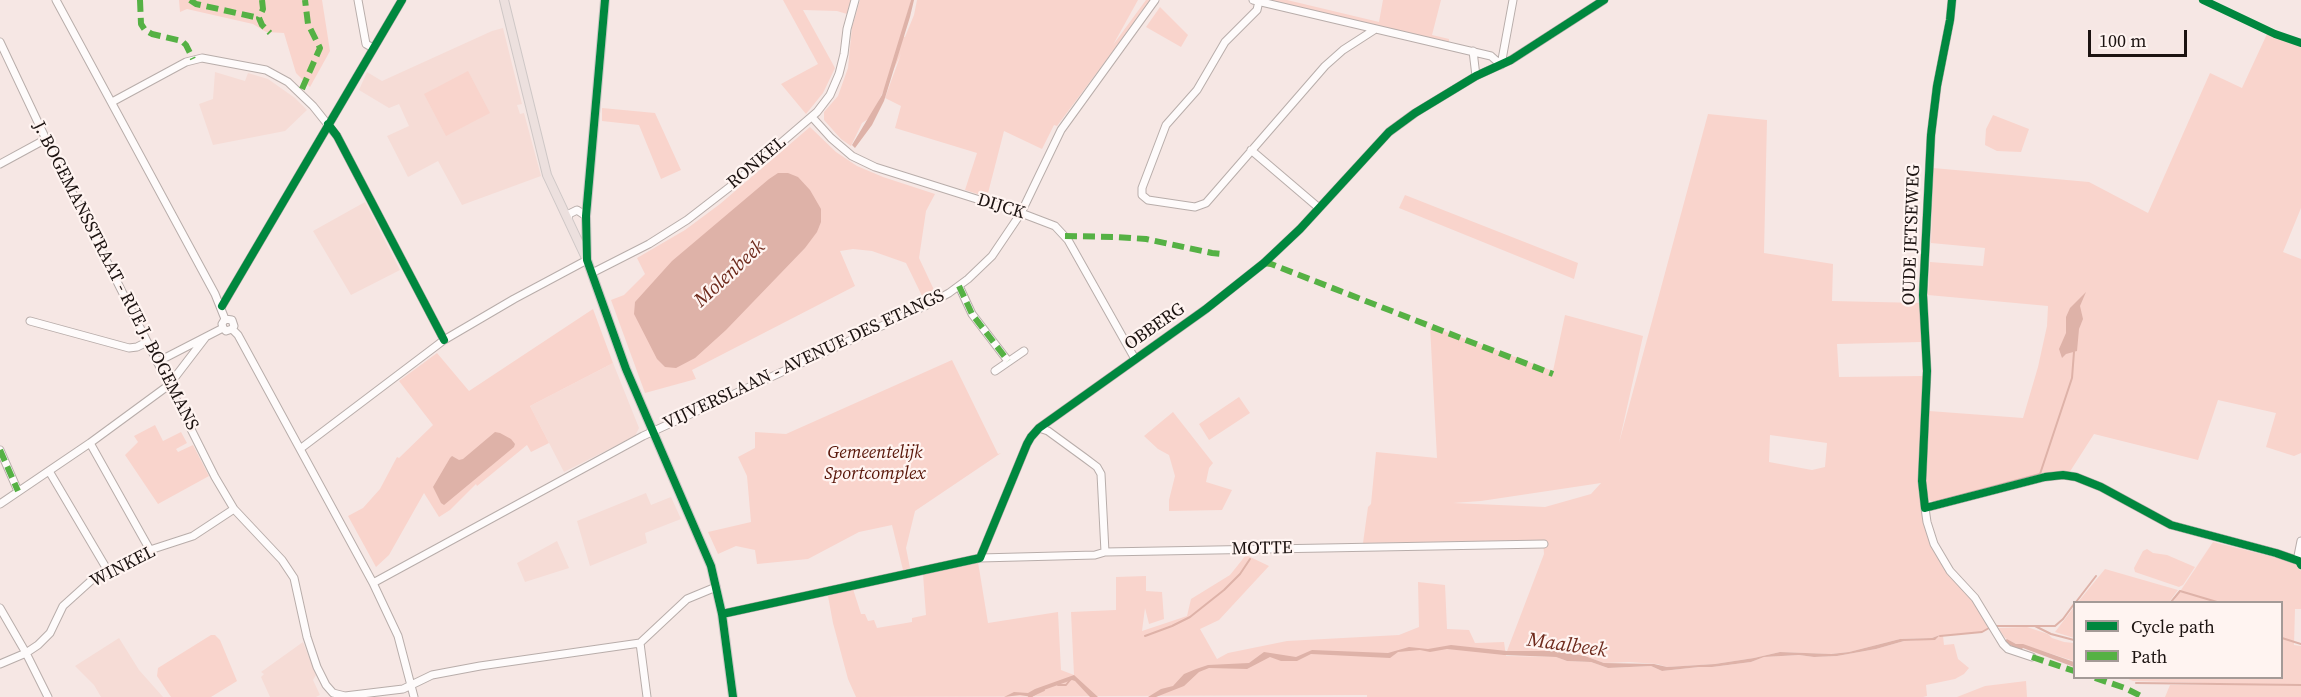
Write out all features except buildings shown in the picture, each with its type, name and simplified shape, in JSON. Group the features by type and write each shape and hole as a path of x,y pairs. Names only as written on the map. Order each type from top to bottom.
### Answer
{"main road":[{"path":"504,0 540,151 548,175 587,260 626,369 652,432 705,549 722,614 733,697"},
{"path":"587,260 585,227 605,0"}],"street":[{"path":"56,0 222,306 225,319 222,322 223,328"},
{"path":"358,0 366,44 374,48"},
{"path":"222,306 402,0"},
{"name":"RONKEL","path":"592,273 648,244 692,216 812,117 826,101 839,74 855,0"},
{"name":"VIJVERSLAAN - AVENUE DES ETANGS","path":"373,583 652,432 925,306 959,286 986,263 1021,213 1061,130 1155,0"},
{"path":"1501,65 1513,0"},
{"name":"OBBERG","path":"980,558 1030,437 1040,428 1246,278 1288,242 1389,132 1415,113 1476,76 1501,65 1604,0"},
{"name":"OUDE JETSEWEG","path":"1952,0 1931,135 1923,295 1927,371 1923,481 1925,508 1934,544 1950,571 1975,598 2003,644 2008,649 2032,657"},
{"path":"1374,30 1343,50 1325,66 1206,203 1195,207 1148,200 1142,195 1142,188 1166,125 1197,90 1225,42 1257,10 1256,1 1473,51 1491,56 1501,65"},
{"name":"J. BOGEMANSSTRAAT - RUE J. BOGEMANS","path":"0,42 215,477 234,509 282,560 294,578 307,637 317,667 329,689 338,696 403,689 432,675 640,643"},
{"path":"1473,51 1476,76"},
{"path":"112,102 186,62 207,58 266,70 278,75 300,92 337,136 444,340"},
{"name":"DIJCK","path":"812,117 852,156 875,167 1055,226 1068,240 1135,359"},
{"path":"0,164 46,139"},
{"path":"1251,150 1319,208"},
{"path":"568,219 569,214 577,210 586,216"},
{"path":"574,232 581,232 585,227"},
{"path":"300,449 444,340 587,260"},
{"path":"959,286 972,314 1008,361"},
{"path":"225,319 232,320 234,326 232,329"},
{"path":"30,321 129,348 147,342"},
{"path":"223,328 226,331 232,329"},
{"path":"157,362 223,328"},
{"path":"232,329 238,335 373,583 398,636 414,697"},
{"path":"0,504 90,443 169,385 205,338"},
{"path":"995,371 1024,351"},
{"path":"1040,428 1048,431 1097,467 1101,474 1105,552"},
{"path":"90,443 150,550"},
{"path":"0,450 18,491"},
{"path":"49,471 108,571"},
{"path":"1925,508 2046,477 2062,475 2076,477 2101,487 2171,525 2276,553 2300,562"},
{"name":"WINKEL","path":"0,664 38,645 50,633 63,606 94,579 150,550 193,536 234,509"},
{"path":"2300,562 2298,556 2301,541"},
{"name":"MOTTE","path":"980,558 1095,555 1105,552 1544,544"},
{"path":"722,614 980,558"},
{"path":"647,697 640,643 687,599 716,587"},
{"path":"0,608 48,697"}],"shaded area":[{"path":"503,28 522,104 517,105 520,114 524,113 541,176 462,205 438,161 408,177 387,136 409,126 399,104 389,108 359,90 367,72 382,81"},
{"path":"215,72 245,81 248,73 268,79 295,98 307,110 285,131 213,145 199,104 213,99"},
{"path":"365,202 400,270 351,295 313,231"},
{"path":"613,363 639,428 635,436 564,472 530,406"},
{"path":"646,493 651,505 671,497 681,519 645,533 647,543 590,566 577,521"},
{"path":"557,541 569,568 525,582 517,563"},
{"path":"119,638 139,670 163,697 101,697 94,685 75,666"},
{"path":"303,642 316,675 313,680 320,695 316,697 270,697 261,677 264,674 261,672"}],"green space":[{"path":"179,0 322,0 330,51 310,87 296,73 284,33 266,32 253,24 187,9 180,12"},
{"path":"783,0 853,0 847,14 837,11 803,10 835,68 823,93 806,114 781,84 818,64"},
{"path":"860,0 911,0 901,36 905,37 917,0 1138,0 1113,45 1146,0 1151,0 1057,126 1054,125 1042,149 1004,131 987,197 965,190 977,153 895,128 901,106 885,98 901,54 871,117 862,123 851,146 841,139 824,120 824,112 838,96 848,68 852,27"},
{"path":"1264,0 1287,0 1379,22 1383,0 1441,0 1432,35 1449,39 1449,43"},
{"path":"1160,7 1188,35 1181,47 1146,27"},
{"path":"2267,34 2301,46 2301,208 2283,252 2301,259 2301,453 2294,456 2266,447 2276,413 2218,400 2198,460 2094,434 2069,473 2040,474 1935,502 1928,500 1925,481 1929,411 2023,418 2038,367 2047,326 2048,306 1928,295 1930,262 1983,266 1985,248 1931,243 1933,168 2089,182 2148,213 2210,73 2242,88"},
{"path":"468,71 490,113 446,136 424,94"},
{"path":"602,108 655,113 681,170 661,179 639,125 602,121"},
{"path":"1708,114 1767,120 1764,253 1833,264 1832,301 1921,303 1922,342 1837,344 1839,377 1923,376 1919,479 1924,523 1928,534 1983,616 1988,628 1982,632 1943,636 1944,645 1954,644 1958,659 1969,668 1955,679 1926,685 1927,696 1923,697 1367,697 1367,695 856,697 848,679 833,623 828,596 853,589 861,614 865,614 868,621 874,620 877,628 912,622 912,618 926,615 923,574 978,562 988,623 1058,612 1061,670 1074,675 1071,612 1116,610 1116,577 1146,576 1146,591 1162,592 1164,619 1149,624 1145,608 1142,631 1187,616 1191,599 1230,575 1246,555 1269,566 1219,620 1200,629 1217,659 1228,653 1287,641 1399,635 1419,627 1418,582 1445,585 1447,629 1469,630 1475,643 1504,642 1506,656 1556,657 1567,661 1591,662 1608,668 1651,666 1662,671 1751,662 1764,657 1837,656 1904,641 1936,639 1940,635 1932,638 1900,639 1849,652 1830,654 1780,652 1715,664 1667,667 1629,662 1604,663 1585,656 1556,651 1507,651 1544,554 1543,540 1363,543 1368,507 1371,504 1376,452 1437,458 1430,326 1553,371 1565,315 1643,336 1619,443","holes":["1770,435 1827,443 1825,467 1812,470 1769,462","1601,483 1591,494 1545,507 1453,503"]},
{"path":"1993,115 2029,129 2021,152 1997,151 1985,145 1986,129"},
{"path":"810,127 836,152 857,166 935,194 926,211 919,258 935,292 923,298 906,263 872,251 853,249 840,251 855,286 692,370 696,379 645,393 611,300 624,295 645,274 637,258 685,230 720,204"},
{"path":"1405,195 1578,263 1574,279 1399,208"},
{"path":"593,309 613,363 530,406 549,443 531,452 527,445 477,486 476,484 450,510 439,517 424,493 389,555 376,567 348,516 363,508 380,489 397,457 399,458 433,425 399,381 437,353 469,391"},
{"name":"Gemeentelijk Sportcomplex","path":"952,360 998,454 1001,453 915,511 906,548 910,568 903,570 892,525 859,532 808,559 757,564 755,550 736,546 718,554 708,532 751,522 747,476 738,457 755,448 755,432 786,434"},
{"path":"1239,397 1250,413 1209,440 1199,424"},
{"path":"1173,412 1213,463 1209,468 1206,482 1232,490 1222,510 1169,511 1169,500 1175,476 1169,455 1158,449 1144,436"},
{"path":"155,425 163,441 181,432 187,443 176,449 178,452 193,445 209,476 158,504 125,455 138,442 134,436"},
{"path":"2213,542 2294,562 2301,571 2301,609 2295,609 2294,645 2301,646 2301,697 2165,697 2170,685 2276,685 2133,681 2128,679 2283,679 2283,601 2174,601"},
{"path":"2147,549 2195,567 2183,585 2179,587 2135,572 2134,568 2143,551"},
{"path":"2105,569 2178,590 2170,601 2079,601"},
{"path":"2073,608 2073,638 2055,632"},
{"path":"2027,627 2048,634 2052,638 2073,643 2073,661 2016,644 2005,638 1998,628"},
{"path":"211,635 215,635 220,640 237,681 211,697 171,697 157,676 158,668"},
{"path":"2026,681 2027,697 1957,697 1985,686"}],"water":[{"path":"911,0 914,0 910,17 884,101 872,125 855,148 852,145 882,95"},
{"name":"Molenbeek","path":"778,173 788,173 798,177 810,190 821,209 821,222 817,232 805,248 726,330 695,358 676,368 665,367 657,359 634,314 635,302 672,261"},
{"path":"2086,292 2080,306 2083,319 2079,329 2077,351 2066,354 2062,358 2059,349 2066,333 2066,317 2070,308"},
{"path":"495,432 511,439 515,444 514,447 444,505 441,503 433,487 450,458 452,456 459,460 463,459"},
{"path":"1940,635 1935,640 1904,641 1837,656 1764,657 1751,662 1662,671 1651,666 1608,668 1591,662 1567,661 1556,657 1504,655 1447,649 1430,652 1420,650 1398,652 1390,658 1311,654 1297,661 1281,661 1270,657 1247,669 1209,668 1199,672 1184,686 1156,697 1148,697 1161,689 1173,686 1184,674 1196,669 1208,665 1249,663 1264,652 1296,657 1312,650 1388,653 1409,647 1428,649 1451,645 1507,651 1556,651 1585,656 1604,663 1654,664 1667,667 1715,664 1780,652 1831,654 1849,652 1900,639 1932,638"},
{"path":"2007,639 2016,644 2023,644 2073,662 2073,667 2023,648 2021,650 2015,648 2004,641"},
{"path":"1074,675 1098,697 1090,697 1072,680 1041,691 1032,697 1020,695 1004,697 1014,692 1028,693"}],"waterway":[{"path":"1935,502 2040,474 2072,378 2074,352"},
{"path":"1145,636 1190,617 1224,590 1240,574 1250,559"},
{"path":"2077,601 2096,576"},
{"path":"2172,601 2180,591 2214,601"},
{"path":"1993,626 2055,626 2073,605"},
{"path":"2035,626 2051,634 2073,640"},
{"name":"Maalbeek","path":"1940,636 1982,632 1989,628"},
{"path":"2283,638 2301,644"},
{"name":"Maalbeek","path":"1058,685 1066,685 1070,680"},
{"path":"2136,683 2301,685"},
{"name":"Maalbeek","path":"1029,697 1044,690"}],"marked path":[{"path":"140,0 141,24 145,30 152,34 182,41 193,59"},
{"path":"190,0 196,4 259,18"},
{"path":"262,0 263,9 259,18 270,33"},
{"path":"302,89 320,48 308,24 305,0"},
{"path":"1065,236 1146,239 1212,253 1221,254 1221,252"},
{"path":"1264,263 1553,374"},
{"path":"959,286 972,314 1008,361"},
{"path":"0,450 18,491"},
{"path":"2032,657 2073,671"},
{"path":"2098,679 2143,697"}],"cycle path":[{"path":"222,306 402,0"},
{"path":"605,0 586,216 587,260 626,369 711,566 722,614 733,697"},
{"path":"722,614 980,558 1027,444 1039,428 1206,309 1264,263 1300,229 1389,132 1415,113 1476,76 1511,60 1604,0"},
{"path":"1952,0 1931,135 1923,295 1927,371 1922,481 1925,508 2045,477 2063,475 2076,477 2101,487 2171,525 2276,553 2299,561 2301,565"},
{"path":"2203,0 2275,34 2301,43"},
{"path":"328,124 337,136 444,340"}]}
